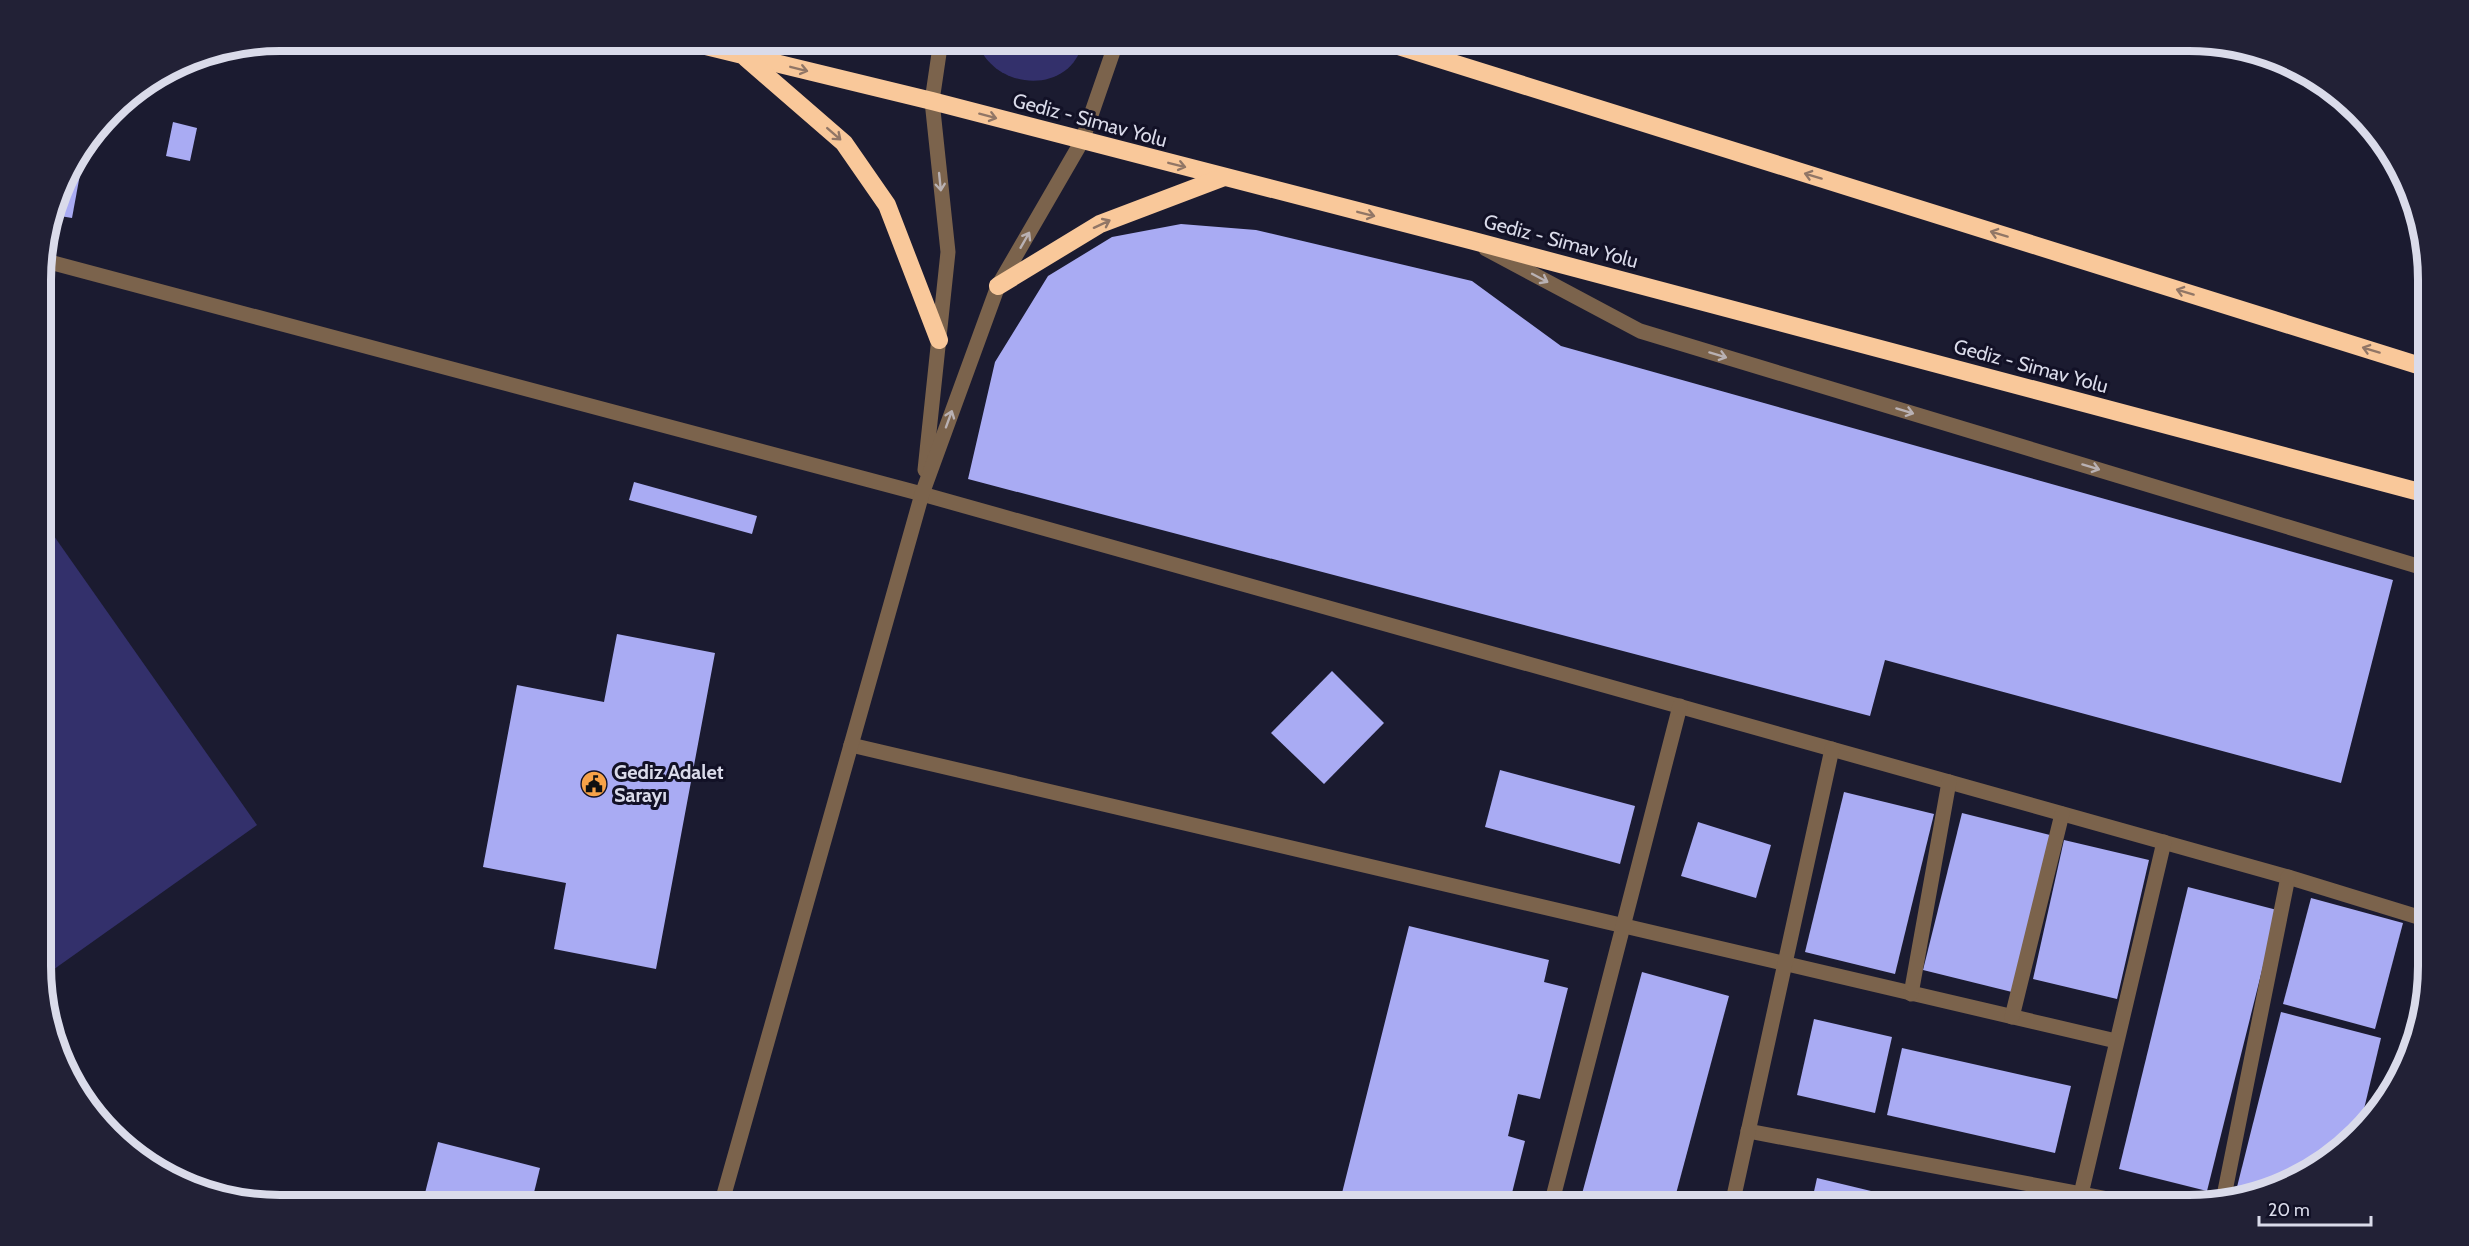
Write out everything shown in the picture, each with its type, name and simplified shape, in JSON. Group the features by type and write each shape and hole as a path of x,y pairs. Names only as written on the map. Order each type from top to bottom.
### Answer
{"highway":[{"name":"Gediz - Simav Yolu","path":"726,51 932,101 1470,240 2418,492"},
{"path":"1414,51 2418,365"},
{"path":"742,55 844,142 857,160 887,205 939,340"},
{"path":"998,286 1100,224 1224,177"}],"street":[{"path":"922,494 948,252 932,101 939,51"},
{"path":"724,1195 922,494 998,286 1083,141 1113,51"},
{"path":"1470,240 1640,331 2418,566"},
{"path":"51,262 922,494 2288,877 2418,917"},
{"path":"1554,1195 1680,706"},
{"path":"851,745 2116,1041"},
{"path":"1734,1195 1832,749"},
{"path":"1911,994 1949,782"},
{"path":"2012,1017 2062,814"},
{"path":"2081,1194 2164,842"},
{"path":"2225,1192 2288,877"},
{"path":"1748,1131 2086,1195"}],"shaded area":[{"path":"982,51 1079,51 1076,59 1064,71 1049,79 1032,81 1015,78 999,70 986,58"},
{"path":"51,532 257,825 51,971"}],"building":[{"path":"173,122 197,128 190,161 166,156"},
{"path":"80,169 81,169 72,218 60,216 68,192"},
{"path":"1181,224 1256,230 1472,281 1561,346 2393,580 2341,783 1885,660 1870,716 968,479 995,362 1048,276 1112,237"},
{"path":"634,482 757,516 752,534 629,500"},
{"name":"Gediz Adalet Sarayı","path":"617,634 715,653 656,969 554,949 566,883 483,867 517,685 604,702"},
{"path":"1332,671 1384,723 1324,784 1271,733"},
{"path":"1500,770 1635,806 1620,864 1485,827"},
{"path":"1844,792 1934,814 1895,974 1805,952"},
{"path":"1962,813 2050,835 2012,992 1923,970"},
{"path":"1698,822 1771,845 1756,898 1681,876"},
{"path":"2064,840 2149,860 2117,999 2033,979"},
{"path":"2188,887 2277,910 2207,1191 2119,1169"},
{"path":"2311,898 2403,923 2375,1029 2283,1004"},
{"path":"1409,926 1549,960 1544,982 1568,988 1540,1099 1518,1094 1508,1136 1525,1141 1512,1195 1342,1195"},
{"path":"1642,972 1729,996 1676,1195 1582,1195"},
{"path":"2281,1012 2381,1038 2363,1115 2351,1128 2328,1148 2304,1164 2277,1178 2236,1190"},
{"path":"1814,1019 1892,1037 1875,1113 1797,1095"},
{"path":"1902,1048 2071,1086 2055,1153 1887,1115"},
{"path":"438,1142 540,1168 533,1195 425,1195"},
{"path":"1817,1178 1888,1195 1813,1195"}],"place":[{"name":"Gediz Adalet Sarayı","path":"594,784"}]}
